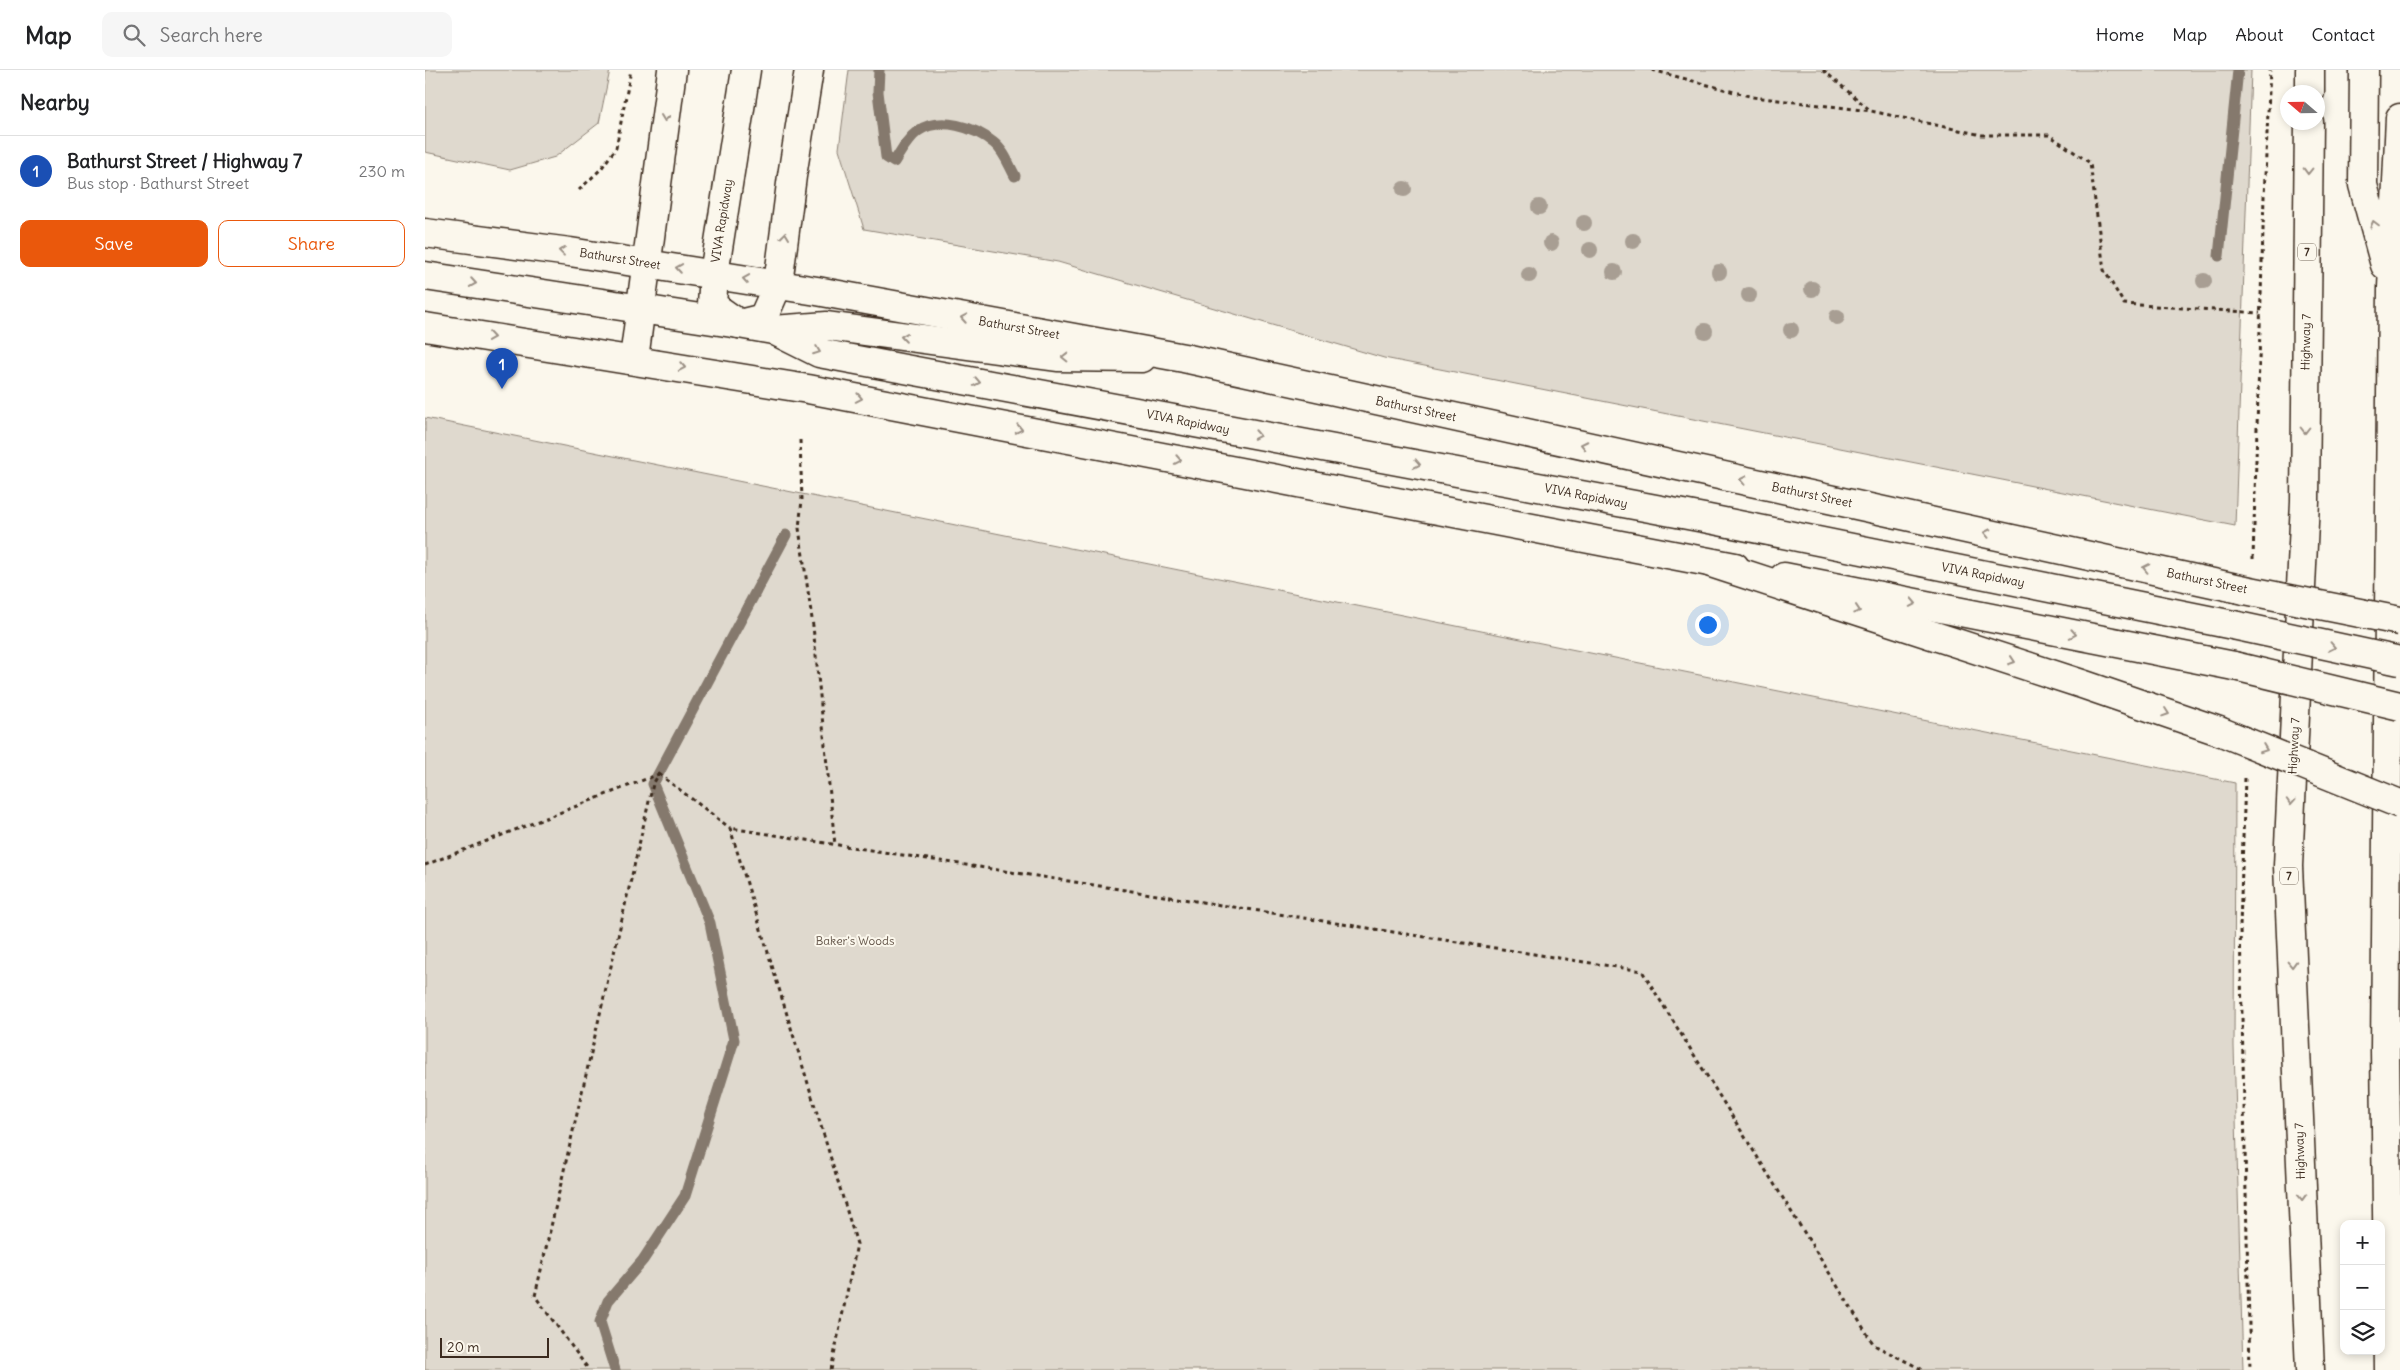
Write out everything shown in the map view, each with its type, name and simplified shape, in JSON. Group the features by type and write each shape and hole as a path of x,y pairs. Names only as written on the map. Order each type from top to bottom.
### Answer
{"main road":[{"path":"634,359 645,263 672,70"},
{"name":"VIVA Rapidway","path":"746,70 714,274 712,305 739,324 773,330 827,326 1057,357 1184,358"},
{"path":"425,276 739,324 763,318 779,284 792,176 809,70"},
{"path":"2310,70 2310,85"},
{"path":"2364,70 2363,185 2391,288"},
{"path":"2389,1370 2385,1039 2391,288 2400,118"},
{"name":"Highway 7","path":"2309,130 2305,501 2288,866 2310,1370"},
{"name":"Bathurst Street","path":"425,233 645,263 779,284 1184,358 2245,590 2400,621"},
{"path":"425,327 634,359 808,389 1711,562 2234,666 2400,706"},
{"name":"VIVA Rapidway","path":"773,330 819,353 1704,518 2233,625 2400,662"},
{"path":"1711,562 2219,731 2400,804"}],"path":[{"path":"579,190 601,169 616,148 631,70"},
{"path":"1652,70 1753,98 1871,111 1981,135 2049,135 2090,163 2105,270 2124,304 2260,313"},
{"path":"1823,70 1871,111"},
{"path":"800,440 802,500 799,528 813,626 835,845"},
{"path":"659,774 730,828 1642,971 1874,1345 1923,1370"},
{"path":"425,866 659,774"},
{"path":"589,1370 535,1296 653,784 659,774"},
{"path":"730,828 857,1244 831,1370"}],"green space":[{"path":"425,70 610,70 599,123 555,157 510,170 425,152"},
{"path":"849,70 2251,70 2235,526 1384,358 1058,262 864,229 839,149"},
{"name":"Baker's Woods","path":"425,418 2235,783 2234,1046 2243,1370 425,1370"}],"waterway":[{"path":"879,70 878,92 886,157 894,162 905,145 918,131 936,124 957,125 977,132 998,146 1015,176"},
{"path":"2219,256 2238,70"},
{"path":"615,1370 600,1322 608,1301 643,1260 685,1196 734,1040 710,923 653,784 786,535"}],"place":[{"name":"Bathurst Street / Highway 7","path":"502,389"}]}
